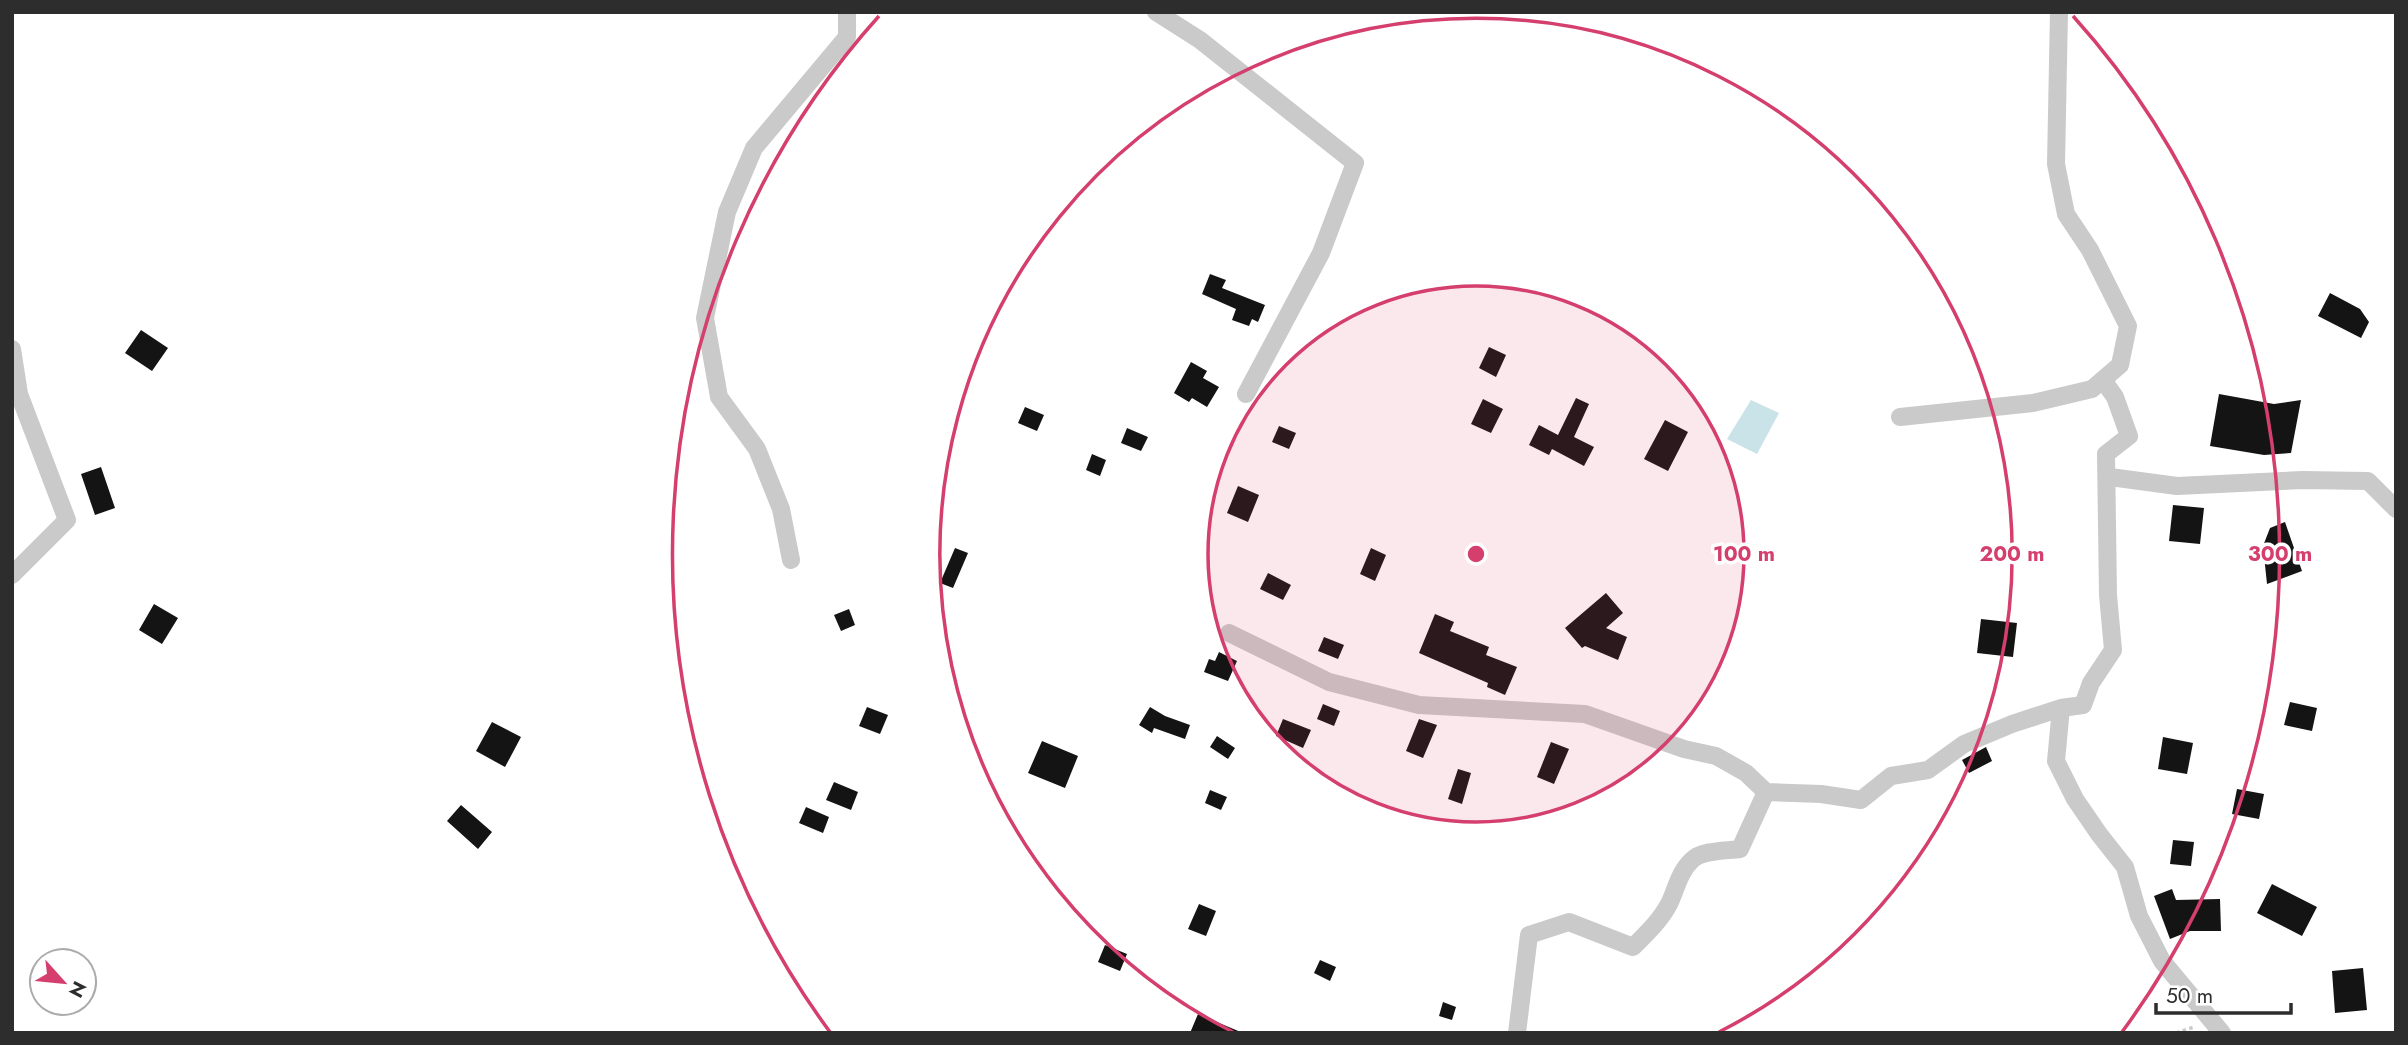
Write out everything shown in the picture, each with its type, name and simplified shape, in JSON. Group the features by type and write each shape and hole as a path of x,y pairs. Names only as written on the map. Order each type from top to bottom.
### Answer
{"street":[{"path":"792,560 781,509 757,449 719,397 705,318 727,212 754,148 847,37 847,12"},
{"path":"1156,12 1200,40 1355,163 1321,253 1246,394"},
{"path":"1900,417 2033,403 2092,390 2120,365 2128,326 2090,250 2066,215 2056,164 2059,12"},
{"path":"12,349 19,394 67,520 12,575"},
{"path":"1229,633 1329,682 1419,705 1586,714 1684,749 1716,757 1746,773 1766,792 1821,794 1861,800 1891,776 1927,770 1965,744 2012,724 2062,708 2083,705 2091,683 2113,650 2108,594 2106,454 2129,436 2115,397 2103,380"},
{"path":"2110,477 2176,486 2302,480 2368,481 2396,509"},
{"path":"2062,708 2056,761 2075,799 2125,867 2139,916 2162,961 2221,1033"},
{"path":"1517,1033 1529,935 1569,922 1633,947 1655,925 1669,904 1677,882 1693,859 1707,853 1740,849 1766,792"}],"water":[{"path":"1751,400 1779,413 1757,454 1727,439"}],"building":[{"path":"1210,274 1226,280 1222,288 1265,305 1258,322 1252,319 1249,326 1232,320 1236,309 1202,294"},
{"path":"2330,293 2360,309 2369,322 2361,338 2318,316"},
{"path":"141,330 168,348 152,371 125,353"},
{"path":"1489,347 1506,355 1496,377 1479,368"},
{"path":"1191,362 1207,371 1203,378 1219,387 1207,407 1192,398 1189,402 1174,393"},
{"path":"2219,394 2274,404 2301,400 2291,453 2264,455 2210,446"},
{"path":"1576,398 1589,404 1574,437 1594,447 1584,466 1552,449 1549,455 1529,445 1539,425 1558,435"},
{"path":"1483,399 1503,409 1491,433 1471,424"},
{"path":"1025,407 1044,415 1037,431 1018,423"},
{"path":"1665,420 1688,432 1668,471 1644,459"},
{"path":"1279,426 1296,433 1289,449 1272,442"},
{"path":"1127,428 1148,437 1141,451 1121,443"},
{"path":"1092,454 1106,460 1100,476 1086,470"},
{"path":"101,467 115,508 95,515 81,474"},
{"path":"1238,486 1259,495 1248,522 1227,513"},
{"path":"2173,505 2204,508 2200,544 2169,541"},
{"path":"2285,522 2302,571 2267,584 2263,546 2270,528"},
{"path":"955,548 968,553 953,588 940,583"},
{"path":"1371,548 1386,555 1375,581 1360,574"},
{"path":"1268,573 1291,585 1283,600 1260,589"},
{"path":"1606,593 1623,613 1606,628 1627,637 1618,660 1585,646 1582,648 1565,628"},
{"path":"154,604 178,618 162,644 139,630"},
{"path":"849,609 855,625 841,631 834,615"},
{"path":"1435,614 1454,622 1450,631 1489,647 1486,655 1517,667 1505,695 1487,687 1488,683 1419,653"},
{"path":"1981,619 2017,623 2013,657 1977,653"},
{"path":"1324,637 1344,645 1338,659 1318,651"},
{"path":"1219,652 1237,661 1228,681 1204,672 1209,659 1215,661"},
{"path":"2290,702 2317,708 2312,731 2284,725"},
{"path":"1323,704 1340,711 1334,726 1317,719"},
{"path":"867,707 888,715 880,734 859,726"},
{"path":"1150,707 1190,725 1185,739 1154,728 1152,733 1139,725"},
{"path":"1283,719 1311,730 1303,748 1276,736"},
{"path":"1419,719 1437,725 1423,758 1406,751"},
{"path":"492,722 521,737 505,767 476,751"},
{"path":"1217,736 1235,748 1228,759 1210,747"},
{"path":"2163,737 2193,743 2187,774 2158,769"},
{"path":"1042,741 1078,756 1065,788 1028,773"},
{"path":"1551,742 1569,749 1554,784 1537,777"},
{"path":"1986,747 1992,761 1969,773 1962,760"},
{"path":"1458,769 1471,773 1462,804 1448,799"},
{"path":"834,782 858,792 851,810 826,800"},
{"path":"2237,789 2264,794 2259,819 2232,814"},
{"path":"1210,790 1227,797 1221,810 1205,803"},
{"path":"461,805 492,832 478,849 447,821"},
{"path":"806,807 829,817 823,833 799,823"},
{"path":"2173,840 2194,842 2191,866 2170,864"},
{"path":"2272,884 2317,907 2302,936 2257,913"},
{"path":"2172,889 2176,900 2220,899 2221,931 2190,931 2170,939 2154,896"},
{"path":"1199,904 1216,911 1206,936 1188,929"},
{"path":"1105,945 1127,954 1120,971 1098,962"},
{"path":"1320,960 1336,967 1330,981 1314,973"},
{"path":"2363,968 2367,1010 2335,1013 2332,971"},
{"path":"1443,1002 1456,1007 1452,1020 1439,1016"},
{"path":"1198,1014 1243,1033 1190,1033"}]}
